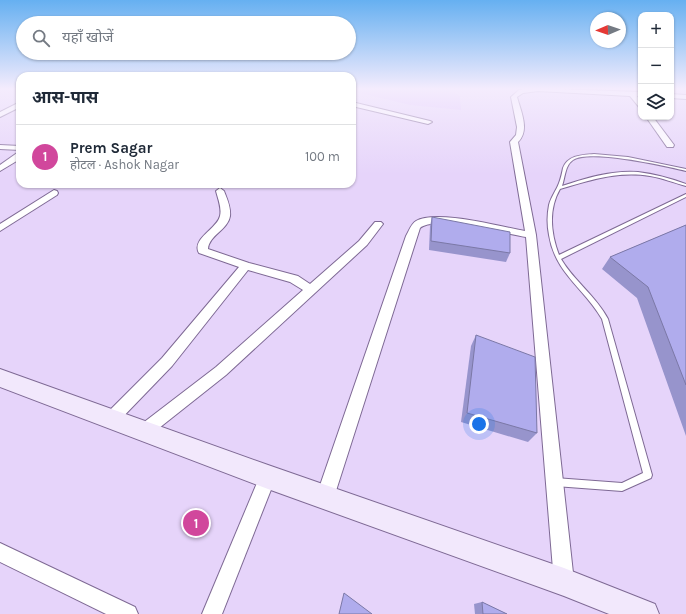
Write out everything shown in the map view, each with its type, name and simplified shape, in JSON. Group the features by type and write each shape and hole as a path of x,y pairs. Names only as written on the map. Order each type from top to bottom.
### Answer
{"street":[{"path":"405,117 428,122"},
{"path":"519,117 521,128 520,136 514,142 514,148 531,235 564,582"},
{"path":"651,120 670,145"},
{"path":"0,147 16,148"},
{"path":"0,169 16,158"},
{"path":"220,191 225,217 219,228 203,245 203,251 246,266 294,279 312,290"},
{"path":"0,228 54,193"},
{"path":"325,497 408,243 416,226 422,222 442,221 531,235"},
{"path":"144,431 221,371 358,248 378,224"},
{"path":"111,419 166,362 246,266"},
{"path":"0,378 268,477 564,582 644,614"},
{"path":"212,614 268,477"},
{"path":"0,552 128,614"}],"lane":[{"path":"560,188 566,165 573,159 580,156 608,156 686,170"},
{"path":"554,482 622,487 648,475 605,319 596,304 567,271 558,258 554,247 550,216 554,193 560,188 602,174 632,172 657,176 686,185"},
{"path":"558,258 686,195"}],"building":[{"path":"432,217 510,232 510,253 431,241"},
{"path":"686,225 686,385 648,287 610,257"},
{"path":"476,335 535,357 537,433 467,413"},
{"path":"344,593 372,614 339,614"},
{"path":"482,602 507,614 483,614"}],"place":[{"name":"Prem Sagar","path":"196,523"}]}
